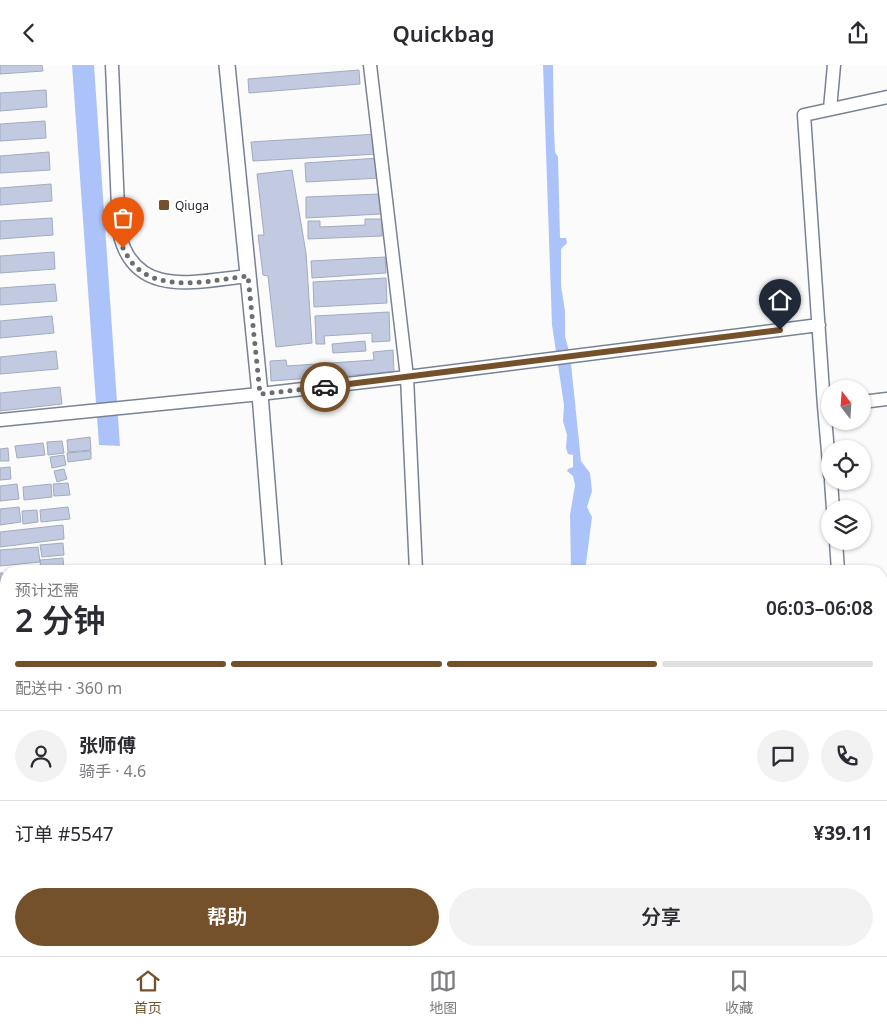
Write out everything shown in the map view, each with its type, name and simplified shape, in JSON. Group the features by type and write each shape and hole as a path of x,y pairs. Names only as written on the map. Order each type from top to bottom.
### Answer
{"main road":[{"path":"227,65 260,394 274,565"}],"street":[{"path":"112,65 119,232 123,248 133,265 151,277 167,282 248,276"},
{"path":"370,65 407,377 416,565"},
{"path":"830,109 834,65"},
{"path":"824,380 804,115 887,97"},
{"path":"0,420 120,409 407,377 819,325"},
{"path":"871,401 887,399"},
{"path":"837,550 838,565"}],"water":[{"path":"72,65 94,65 120,446 99,445"},
{"path":"543,65 553,65 554,130 555,152 558,157 560,238 566,238 567,243 561,249 561,286 565,311 565,337 570,354 581,461 590,473 592,491 587,507 592,517 586,565 571,565 570,515 575,485 573,476 567,471 573,467 573,455 568,454 566,448 567,435 563,421 564,405 552,325"}],"building":[{"path":"0,65 42,65 43,71 0,74"},
{"path":"359,70 360,84 249,93 248,79"},
{"path":"46,90 47,107 0,111 0,93"},
{"path":"45,121 46,138 0,141 0,124"},
{"path":"377,134 378,154 253,161 251,142"},
{"path":"49,152 50,170 0,173 0,156"},
{"path":"379,158 380,178 306,182 305,163"},
{"path":"292,170 306,253 312,343 276,347 268,276 263,275 258,235 264,235 257,174"},
{"path":"51,184 52,201 0,205 0,188"},
{"path":"380,194 381,214 306,218 306,197"},
{"path":"52,218 53,235 0,239 0,221"},
{"path":"365,219 382,219 382,236 308,239 308,221 320,221 320,227 365,225"},
{"path":"54,252 55,269 0,273 0,256"},
{"path":"385,257 386,273 312,278 311,261"},
{"path":"386,278 387,303 314,307 313,282"},
{"path":"55,284 57,301 0,305 0,288"},
{"path":"389,312 390,341 372,342 372,333 324,336 325,344 316,344 315,316"},
{"path":"52,316 54,333 0,338 0,321"},
{"path":"365,341 366,351 333,353 332,344"},
{"path":"393,350 394,372 271,381 270,361 286,360 287,366 374,360 373,352"},
{"path":"56,351 58,369 0,374 0,357"},
{"path":"60,387 62,404 0,411 0,393"},
{"path":"90,437 91,450 68,452 67,440"},
{"path":"62,441 64,453 48,455 47,442"},
{"path":"43,443 45,455 17,458 15,446"},
{"path":"8,448 9,461 0,461 0,449"},
{"path":"91,451 91,459 68,462 67,453"},
{"path":"64,455 66,465 52,468 50,457"},
{"path":"10,467 11,479 0,480 0,468"},
{"path":"64,469 67,479 57,482 54,471"},
{"path":"68,483 70,495 54,496 53,484"},
{"path":"17,484 19,499 0,501 0,486"},
{"path":"51,484 52,497 24,500 23,487"},
{"path":"19,507 21,522 0,525 0,509"},
{"path":"68,507 70,519 41,522 40,510"},
{"path":"37,510 38,522 23,524 22,511"},
{"path":"63,525 64,539 0,547 0,532"},
{"path":"63,543 64,555 42,557 40,545"},
{"path":"38,547 40,562 0,565 0,550"},
{"path":"63,558 64,565 40,565 40,560"}],"way so far":[{"path":"123,248 133,265 151,277 167,282 248,276 260,394 325,387"}],"place":[{"name":"Qiuga","path":"164,205"}],"route":[{"path":"325,387 780,330"}]}
